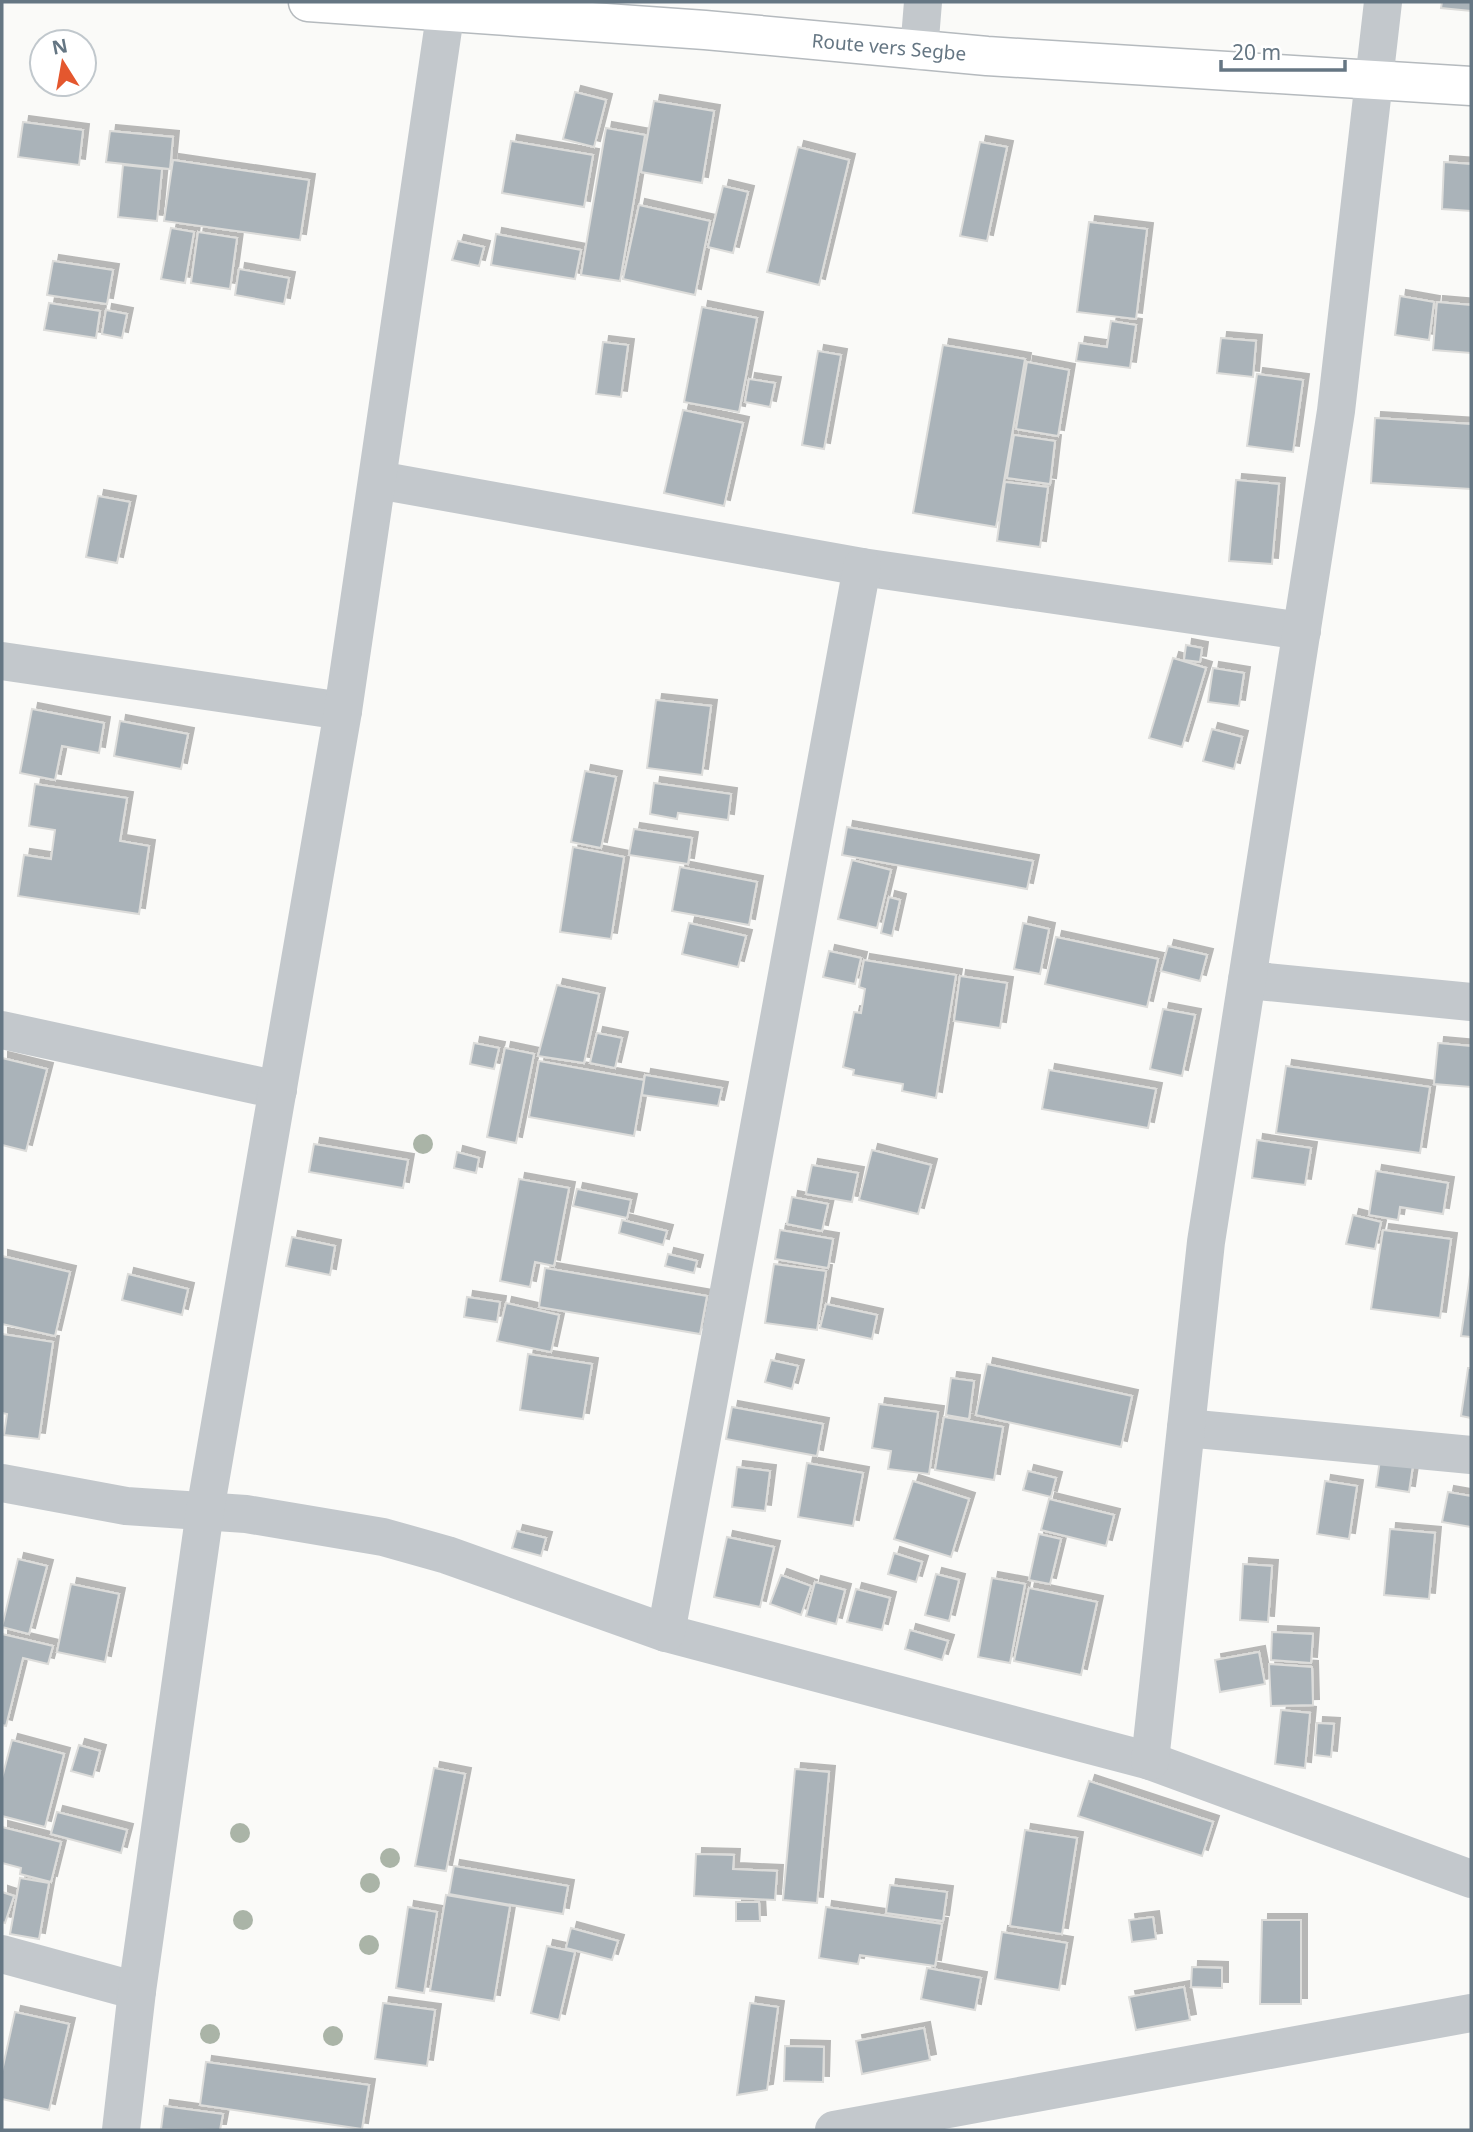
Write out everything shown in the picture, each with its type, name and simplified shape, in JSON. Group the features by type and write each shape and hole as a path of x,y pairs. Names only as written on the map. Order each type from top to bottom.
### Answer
{"main road":[{"name":"Route vers Segbe","path":"308,2 447,6 919,51 1471,86"}],"street":[{"path":"919,51 923,2"},
{"path":"1150,1761 1206,1242 1336,411 1383,2"},
{"path":"121,2130 137,1991 205,1511 343,711 363,557 378,480 447,6"},
{"path":"378,480 862,567 1302,631"},
{"path":"666,1633 862,567"},
{"path":"2,661 343,711"},
{"path":"1247,980 1471,1002"},
{"path":"2,1030 278,1090"},
{"path":"1186,1428 1471,1455"},
{"path":"2,1483 126,1506 246,1514 383,1537 447,1555 666,1633 1150,1761 1471,1879"},
{"path":"2,1954 137,1991"},
{"path":"834,2130 1471,2013"}],"building":[{"path":"1442,2 1471,2 1471,11 1441,8"},
{"path":"575,92 606,100 594,147 563,139"},
{"path":"654,101 714,111 702,183 641,172"},
{"path":"23,122 83,130 79,165 18,157"},
{"path":"606,128 645,135 620,281 581,275"},
{"path":"110,131 173,137 170,169 106,162"},
{"path":"511,141 593,155 584,207 502,193"},
{"path":"980,142 1007,147 987,241 960,236"},
{"path":"798,147 849,160 819,285 767,272"},
{"path":"173,160 309,180 300,240 164,221"},
{"path":"1444,162 1471,164 1471,211 1442,209"},
{"path":"123,165 162,169 157,221 118,217"},
{"path":"723,186 748,192 733,253 708,247"},
{"path":"639,205 710,221 695,295 623,279"},
{"path":"1089,222 1147,229 1136,319 1077,312"},
{"path":"171,228 194,232 185,283 161,279"},
{"path":"198,232 237,238 230,289 191,283"},
{"path":"496,234 581,250 575,279 491,265"},
{"path":"458,241 484,247 479,266 452,260"},
{"path":"53,261 113,270 107,304 47,295"},
{"path":"239,269 289,278 284,304 235,295"},
{"path":"1400,296 1434,302 1429,340 1395,335"},
{"path":"1437,302 1471,305 1471,353 1433,350"},
{"path":"49,303 100,311 96,338 44,330"},
{"path":"702,307 757,318 739,412 684,402"},
{"path":"106,310 127,314 122,338 102,334"},
{"path":"1111,321 1136,325 1130,368 1076,361 1079,343 1107,347"},
{"path":"1221,338 1256,341 1253,377 1217,373"},
{"path":"603,342 628,345 621,397 596,394"},
{"path":"943,345 1025,359 996,527 913,513"},
{"path":"818,351 841,355 824,449 802,445"},
{"path":"1027,362 1069,370 1058,436 1016,429"},
{"path":"1257,374 1303,380 1293,452 1247,446"},
{"path":"749,379 775,383 770,407 745,402"},
{"path":"683,410 743,423 724,506 664,493"},
{"path":"1375,418 1471,424 1471,489 1371,483"},
{"path":"1014,435 1055,441 1050,484 1007,478"},
{"path":"1236,480 1279,484 1272,564 1229,561"},
{"path":"1005,482 1048,487 1040,547 997,541"},
{"path":"98,496 130,502 117,563 86,557"},
{"path":"1186,645 1202,648 1200,662 1184,660"},
{"path":"1173,658 1206,668 1182,747 1149,738"},
{"path":"1213,668 1244,673 1239,706 1208,702"},
{"path":"656,700 711,706 702,775 647,768"},
{"path":"32,709 104,723 99,753 62,746 55,780 20,773"},
{"path":"120,721 188,734 181,769 114,756"},
{"path":"1212,729 1242,737 1234,769 1203,761"},
{"path":"585,771 616,777 601,848 571,842"},
{"path":"654,783 731,794 728,820 678,813 677,819 650,814"},
{"path":"35,784 127,798 120,841 149,846 139,914 18,896 24,855 51,859 55,830 29,826"},
{"path":"847,827 1033,861 1027,889 842,855"},
{"path":"634,829 692,838 688,864 629,855"},
{"path":"573,847 624,857 611,939 560,932"},
{"path":"852,860 891,870 877,928 838,919"},
{"path":"680,867 757,882 749,925 672,911"},
{"path":"889,897 900,900 892,936 881,933"},
{"path":"689,923 746,936 738,967 682,954"},
{"path":"1023,923 1049,929 1040,974 1014,969"},
{"path":"1056,937 1158,959 1147,1007 1045,984"},
{"path":"1168,946 1207,955 1200,981 1161,971"},
{"path":"829,951 861,958 855,984 823,977"},
{"path":"864,960 956,975 936,1098 902,1091 903,1084 853,1075 854,1070 843,1067 854,1012 861,1013 865,989 859,987"},
{"path":"960,976 1007,983 1000,1028 954,1021"},
{"path":"557,985 599,994 584,1063 538,1056"},
{"path":"1163,1009 1195,1015 1182,1076 1150,1069"},
{"path":"597,1033 622,1038 615,1068 590,1063"},
{"path":"474,1043 499,1048 494,1069 470,1064"},
{"path":"1438,1043 1471,1046 1471,1087 1434,1084"},
{"path":"505,1048 534,1054 516,1143 487,1137"},
{"path":"2,1058 47,1069 26,1151 2,1145"},
{"path":"539,1061 644,1080 634,1136 529,1117"},
{"path":"1286,1066 1430,1087 1420,1153 1276,1133"},
{"path":"1049,1070 1156,1089 1148,1128 1042,1109"},
{"path":"645,1075 722,1088 718,1106 642,1095"},
{"path":"1257,1140 1311,1148 1305,1185 1252,1178"},
{"path":"314,1144 408,1160 403,1188 309,1172"},
{"path":"872,1150 931,1165 918,1214 859,1200"},
{"path":"457,1152 479,1158 476,1173 454,1168"},
{"path":"812,1165 858,1173 852,1202 806,1194"},
{"path":"1376,1171 1448,1183 1443,1214 1400,1207 1398,1220 1369,1215"},
{"path":"519,1179 569,1188 554,1266 535,1262 530,1287 500,1281"},
{"path":"577,1189 631,1200 627,1218 573,1206"},
{"path":"792,1197 828,1204 822,1231 787,1224"},
{"path":"1353,1215 1381,1222 1375,1249 1346,1244"},
{"path":"622,1220 667,1231 663,1245 619,1233"},
{"path":"780,1230 833,1239 828,1268 775,1259"},
{"path":"1383,1230 1451,1239 1440,1318 1371,1309"},
{"path":"292,1237 335,1246 330,1275 286,1266"},
{"path":"668,1254 697,1261 694,1273 665,1266"},
{"path":"2,1256 70,1272 55,1336 2,1324"},
{"path":"774,1264 826,1271 817,1330 765,1323"},
{"path":"545,1268 707,1296 700,1334 539,1307"},
{"path":"1471,1268 1471,1337 1461,1336"},
{"path":"128,1274 188,1289 182,1315 122,1300"},
{"path":"467,1297 500,1302 497,1322 464,1317"},
{"path":"506,1303 559,1315 551,1352 497,1341"},
{"path":"826,1304 877,1315 872,1339 820,1328"},
{"path":"2,1334 53,1342 39,1439 4,1435 7,1414 2,1413"},
{"path":"528,1354 592,1364 583,1419 520,1410"},
{"path":"771,1360 798,1366 792,1389 765,1382"},
{"path":"987,1364 1132,1396 1121,1447 976,1415"},
{"path":"1468,1368 1471,1368 1471,1418 1461,1416"},
{"path":"951,1378 974,1381 969,1419 946,1415"},
{"path":"879,1404 938,1412 929,1474 888,1469 891,1451 872,1448"},
{"path":"732,1407 823,1424 817,1456 726,1439"},
{"path":"944,1417 1003,1427 994,1480 935,1470"},
{"path":"1380,1460 1413,1465 1409,1492 1376,1487"},
{"path":"807,1463 863,1473 853,1526 798,1517"},
{"path":"737,1467 770,1471 765,1511 732,1507"},
{"path":"1028,1471 1056,1478 1051,1497 1023,1490"},
{"path":"913,1481 969,1499 951,1557 894,1539"},
{"path":"1325,1481 1357,1486 1349,1539 1317,1534"},
{"path":"1448,1492 1471,1496 1471,1527 1442,1522"},
{"path":"1049,1499 1114,1515 1106,1546 1041,1530"},
{"path":"1390,1529 1435,1533 1429,1599 1384,1595"},
{"path":"517,1531 546,1538 541,1556 512,1548"},
{"path":"1039,1534 1061,1539 1050,1584 1029,1580"},
{"path":"727,1537 774,1547 760,1607 714,1597"},
{"path":"894,1553 922,1562 916,1582 888,1574"},
{"path":"18,1559 47,1566 29,1634 2,1627"},
{"path":"1243,1564 1272,1566 1268,1622 1240,1620"},
{"path":"936,1574 959,1580 949,1621 925,1615"},
{"path":"781,1575 811,1586 801,1615 770,1604"},
{"path":"992,1578 1025,1584 1010,1663 978,1657"},
{"path":"815,1582 845,1590 836,1624 806,1616"},
{"path":"71,1584 119,1594 105,1662 57,1652"},
{"path":"1029,1588 1097,1602 1081,1675 1014,1661"},
{"path":"856,1589 890,1598 882,1630 847,1622"},
{"path":"910,1630 948,1641 942,1660 905,1649"},
{"path":"1272,1632 1313,1634 1311,1663 1271,1660"},
{"path":"2,1634 53,1646 48,1664 23,1658 6,1726 2,1725"},
{"path":"1259,1652 1265,1684 1220,1692 1215,1660"},
{"path":"1269,1664 1312,1667 1313,1705 1271,1706"},
{"path":"1281,1710 1310,1713 1305,1768 1275,1764"},
{"path":"1317,1723 1334,1724 1331,1757 1315,1755"},
{"path":"12,1740 64,1754 45,1827 2,1816 2,1778"},
{"path":"79,1745 100,1751 93,1777 71,1771"},
{"path":"434,1768 465,1774 446,1871 415,1866"},
{"path":"795,1769 829,1772 817,1903 783,1900"},
{"path":"1089,1781 1213,1822 1202,1856 1078,1816"},
{"path":"57,1812 127,1830 121,1853 51,1834"},
{"path":"2,1827 61,1842 51,1882 20,1874 21,1868 2,1863"},
{"path":"1025,1830 1077,1838 1062,1934 1010,1926"},
{"path":"696,1854 734,1855 733,1869 777,1871 775,1900 694,1896"},
{"path":"454,1866 568,1886 563,1914 449,1894"},
{"path":"20,1878 49,1883 39,1939 10,1934"},
{"path":"890,1885 947,1892 943,1921 886,1913"},
{"path":"2,1892 14,1896 5,1923 2,1922"},
{"path":"446,1895 510,1906 494,2001 430,1991"},
{"path":"736,1902 759,1902 760,1921 736,1921"},
{"path":"408,1907 437,1912 424,1993 396,1988"},
{"path":"826,1907 942,1924 935,1966 860,1955 858,1964 819,1958"},
{"path":"1153,1917 1156,1939 1132,1942 1129,1920"},
{"path":"1262,1920 1301,1920 1301,2004 1260,2004"},
{"path":"571,1928 618,1941 612,1960 566,1948"},
{"path":"1002,1932 1067,1943 1059,1990 995,1979"},
{"path":"547,1946 575,1952 559,2020 531,2013"},
{"path":"1192,1967 1222,1968 1222,1988 1191,1987"},
{"path":"927,1968 981,1978 975,2010 921,1999"},
{"path":"1184,1987 1190,2020 1136,2030 1129,1997"},
{"path":"383,2003 435,2010 427,2066 375,2059"},
{"path":"750,2003 778,2007 767,2090 737,2095"},
{"path":"15,2012 69,2024 49,2110 2,2099 2,2071"},
{"path":"924,2028 930,2060 862,2074 856,2041"},
{"path":"785,2046 824,2047 823,2082 784,2081"},
{"path":"206,2062 369,2085 362,2129 200,2105"},
{"path":"164,2106 223,2114 220,2130 161,2129"}]}
